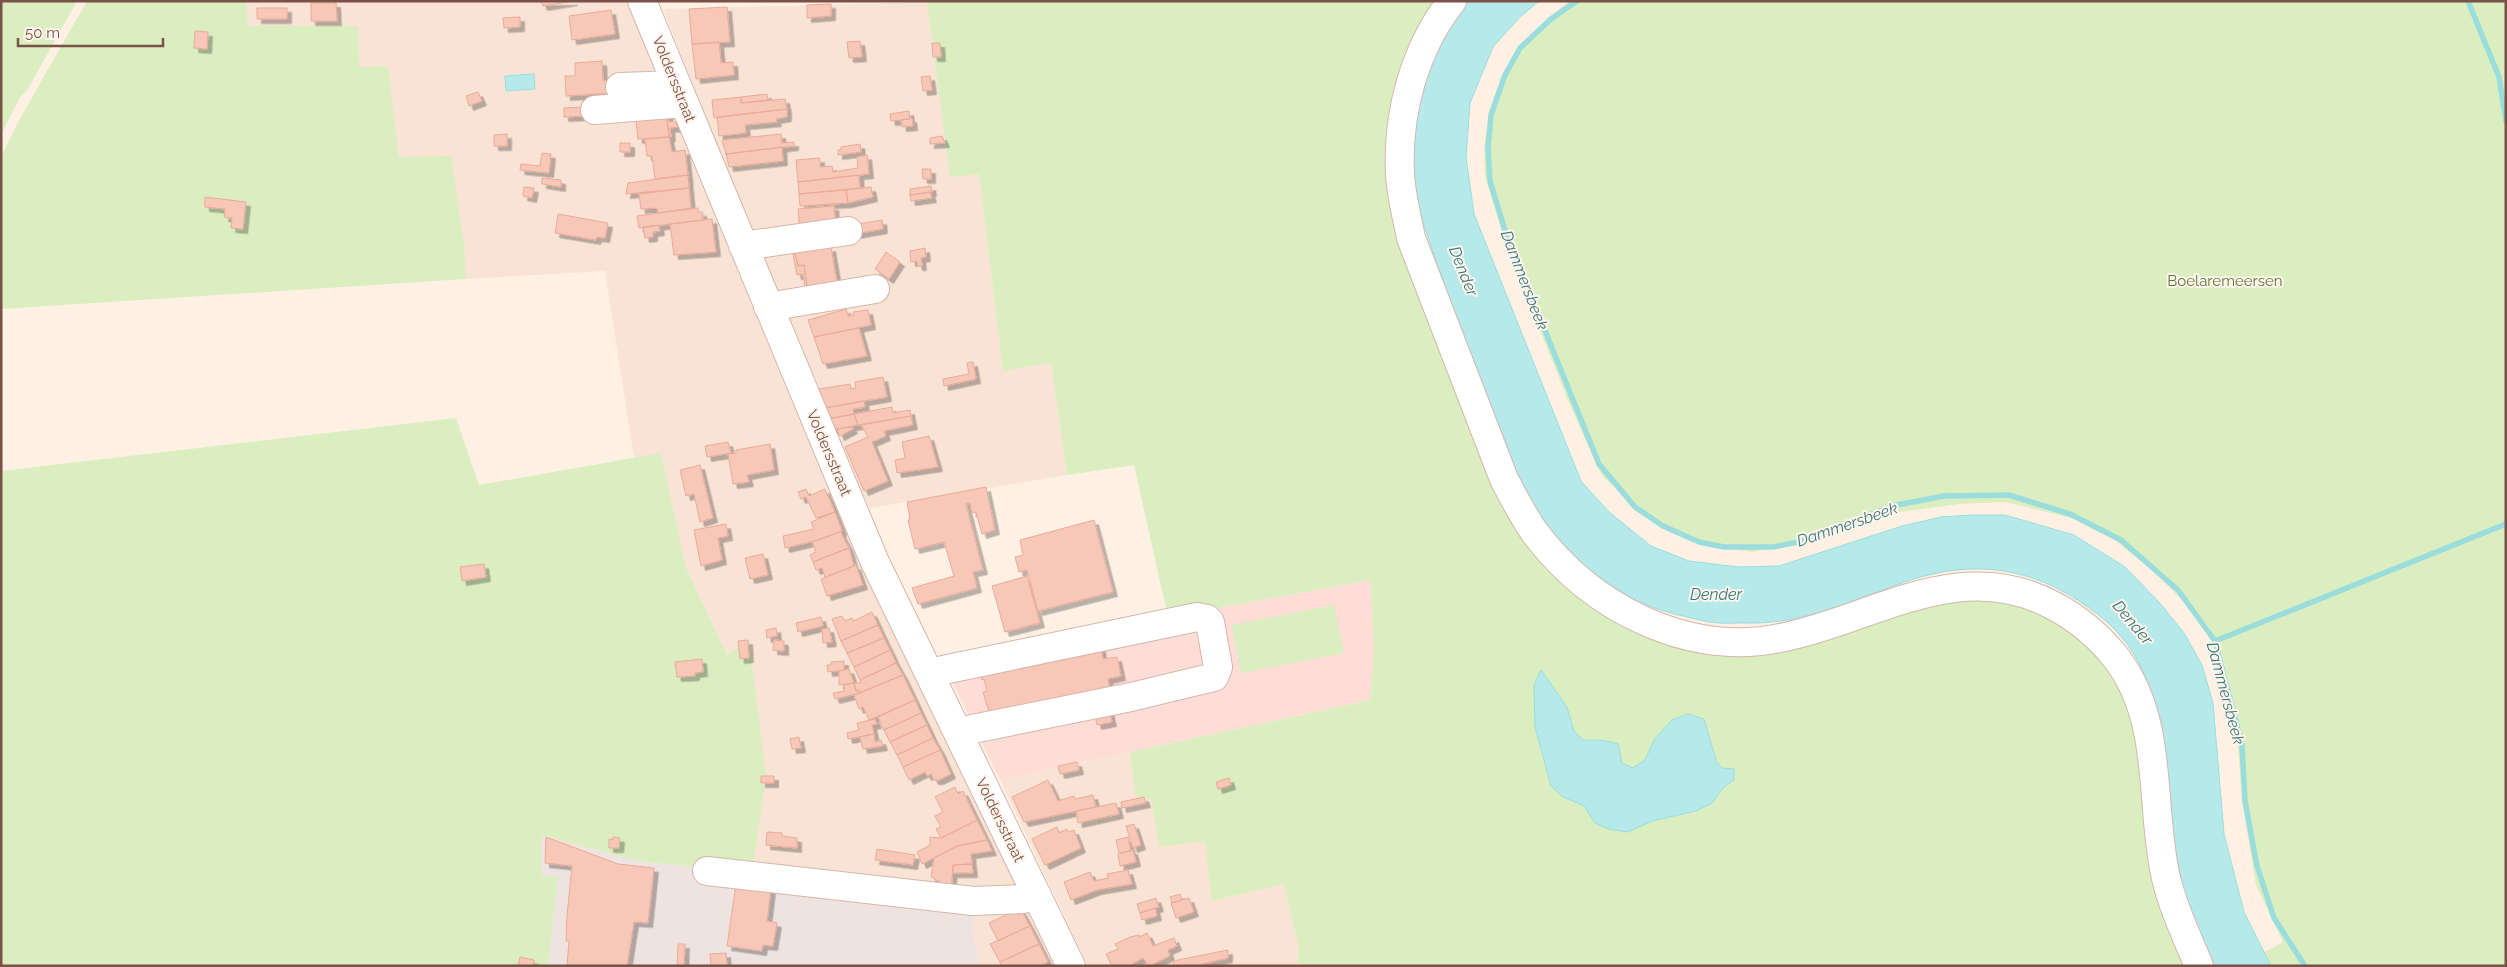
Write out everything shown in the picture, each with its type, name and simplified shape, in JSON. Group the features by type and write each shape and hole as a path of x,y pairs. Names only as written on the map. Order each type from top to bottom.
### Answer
{"street":[{"name":"Voldersstraat","path":"642,1 874,560 1071,966"},
{"path":"1452,1 1426,44 1412,75 1400,147 1400,175 1404,202 1411,238 1504,479 1523,515 1537,535 1564,566 1593,591 1632,616 1667,631 1705,638 1740,642 1776,639 1811,631 1896,601 1954,586 2012,589 2040,599 2072,615 2098,636 2118,660 2135,687 2144,709 2155,770 2157,822 2166,878 2180,922 2199,966"},
{"path":"620,87 680,94"},
{"path":"595,110 680,94"},
{"path":"743,246 848,231"},
{"path":"771,313 875,289"},
{"path":"771,313 825,307"},
{"path":"929,673 1197,618 1206,618 1210,622 1218,667 1214,677 1131,697 958,732"},
{"path":"707,871 973,901 1023,899 1037,895"}],"shaded area":[{"path":"246,1 629,1 766,327 1061,966 980,966 973,932 976,899 752,872 749,641 727,655 686,568 661,453 634,458 605,271 466,279 464,245 399,157 388,66 359,67 358,26 248,26"},
{"path":"927,2 950,176 979,174 1003,371 1051,363 1067,475 870,508 835,441 663,9"},
{"path":"1371,580 1374,653 1370,700 1000,780 944,665 1168,617"},
{"path":"1130,752 1136,800 1151,798 1159,847 1205,841 1213,901 1284,884 1299,948 1297,963 1303,966 1088,966 1000,780"},
{"path":"540,835 638,861 976,898 973,932 980,966 548,966 558,878 541,876"}],"green space":[{"path":"1,1 77,1 28,89 19,99 1,135"},
{"path":"87,1 246,1 248,26 358,26 359,67 388,66 399,157 451,156 464,245 466,279 1,309 1,157 17,124"},
{"path":"1445,1 1392,144 1522,527 1682,646 1975,593 2062,617 2126,687 2189,966 1303,966 1297,963 1299,948 1284,884 1212,901 1205,841 1159,847 1151,798 1136,800 1130,752 1370,700 1374,653 1371,580 1168,617 1134,465 1067,475 1051,363 1003,371 979,174 950,177 927,2","holes":["1541,670 1567,707 1574,731 1583,740 1601,740 1622,763 1633,768 1645,760 1654,740 1704,719 1717,763 1734,780 1723,788 1712,803 1696,811 1652,821 1628,832 1595,823 1584,806 1570,801 1551,786 1535,727"]},
{"name":"Boelaremeersen","path":"1570,1 2506,1 2506,966 2271,966 2263,953 2283,942 2256,885 2242,800 2235,708 2220,647 2208,626 2154,572 2116,541 2075,519 2005,502 1959,504 1879,515 1816,539 1752,552 1709,546 1655,524 1602,476 1569,403 1506,245 1485,177 1484,148 1489,114 1495,94 1512,58 1560,8"},
{"path":"456,418 479,485 661,453 686,568 727,655 749,640 766,776 752,872 638,861 541,835 541,876 558,877 548,966 1,966 1,471"},
{"path":"1334,605 1344,653 1241,673 1231,625"}],"water":[{"name":"Dender","path":"1467,1 1539,1 1520,17 1493,47 1470,103 1466,157 1474,214 1581,481 1609,512 1651,546 1689,561 1738,567 1779,566 1902,526 1941,517 2005,515 2074,535 2125,567 2159,602 2184,633 2202,665 2213,703 2224,834 2244,912 2271,966 2213,966 2187,905 2174,857 2167,810 2162,748 2150,689 2138,661 2121,636 2096,613 2073,597 2026,576 1978,569 1926,576 1804,617 1764,623 1714,623 1664,611 1629,596 1605,581 1582,563 1552,533 1526,495 1506,448 1437,264 1420,212 1414,186 1411,159 1412,137 1414,115 1419,95 1433,55"},
{"path":"534,74 535,89 506,91 505,76"},
{"path":"1541,670 1567,707 1574,731 1583,740 1601,740 1618,744 1622,763 1633,768 1645,760 1654,740 1672,720 1688,714 1704,719 1717,763 1723,768 1734,769 1734,780 1723,788 1712,803 1696,811 1652,821 1628,832 1608,829 1595,823 1584,806 1563,797 1551,786 1535,727 1534,685"}],"building":[{"path":"541,1 573,1 543,6"},
{"path":"311,3 336,3 337,21 311,21"},
{"path":"831,4 831,16 807,18 807,5"},
{"path":"727,7 730,42 692,44 689,9"},
{"path":"257,8 287,8 287,19 257,19"},
{"path":"611,10 615,34 572,40 569,16"},
{"path":"520,17 520,27 504,28 503,18"},
{"path":"195,31 208,32 207,49 194,48"},
{"path":"860,41 862,57 849,58 847,42"},
{"path":"719,42 721,63 733,62 734,75 696,79 692,44"},
{"path":"932,43 940,43 941,57 933,57"},
{"path":"602,61 603,81 611,81 611,93 566,96 565,76 575,76 575,63"},
{"path":"930,76 932,90 923,91 921,77"},
{"path":"478,92 482,101 469,106 466,96"},
{"path":"767,94 768,100 741,103 741,97"},
{"path":"741,97 741,103 785,99 787,109 714,118 712,100"},
{"path":"583,107 584,116 564,117 564,108"},
{"path":"668,108 669,122 676,122 678,127 670,128 671,137 669,137 666,109"},
{"path":"666,109 669,137 638,139 635,112"},
{"path":"787,109 787,117 776,119 777,122 745,125 746,133 719,136 717,117"},
{"path":"909,111 910,119 891,121 890,114"},
{"path":"912,118 913,126 902,127 901,120"},
{"path":"507,134 507,146 494,146 494,135"},
{"path":"781,134 782,143 794,142 794,146 726,154 722,140"},
{"path":"942,136 945,143 930,144 930,138"},
{"path":"669,137 672,152 685,150 688,175 655,179 652,156 647,156 645,139"},
{"path":"620,143 630,143 630,152 620,152"},
{"path":"860,144 861,152 838,155 838,150 841,150 841,147"},
{"path":"782,147 783,161 729,167 726,154"},
{"path":"542,153 551,154 549,173 520,170 521,164 540,166"},
{"path":"867,155 869,174 798,182 796,160 820,158 820,167 832,166 833,172 858,168 857,157"},
{"path":"922,169 931,169 931,179 923,179"},
{"path":"688,175 689,188 626,194 628,183"},
{"path":"859,175 860,188 799,194 798,182"},
{"path":"542,178 561,180 561,187 542,184"},
{"path":"931,186 932,192 910,195 910,189"},
{"path":"524,187 534,188 532,198 523,196"},
{"path":"871,187 873,197 848,203 846,190"},
{"path":"689,188 691,208 658,213 657,208 641,209 639,194"},
{"path":"846,190 848,203 800,206 799,194"},
{"path":"930,192 932,198 911,201 910,195"},
{"path":"205,197 246,202 243,229 231,228 232,218 224,217 225,209 205,207"},
{"path":"834,206 836,228 800,233 798,209"},
{"path":"698,208 698,212 702,212 703,220 639,228 637,216"},
{"path":"558,214 608,223 605,238 597,237 596,240 555,233"},
{"path":"712,219 716,252 674,255 670,224"},
{"path":"882,220 883,229 855,234 853,225"},
{"path":"659,225 660,231 653,232 653,237 645,238 643,227"},
{"path":"831,247 838,288 808,293 804,265 798,266 795,253"},
{"path":"925,248 926,257 921,258 922,266 918,266 917,261 911,262 910,251"},
{"path":"886,252 900,262 889,279 875,269"},
{"path":"795,253 798,266 804,265 808,293 806,294 803,274 797,275 793,254"},
{"path":"846,309 848,316 854,315 853,312 868,310 871,325 814,337 808,320"},
{"path":"859,328 867,356 823,364 814,337"},
{"path":"973,362 976,379 944,386 943,379 969,374 967,363"},
{"path":"883,377 887,397 825,408 819,389 850,384 851,389 856,388 855,382"},
{"path":"864,401 865,407 853,409 854,414 828,419 825,408"},
{"path":"892,407 893,413 910,410 911,416 858,425 854,414"},
{"path":"854,414 858,425 831,430 828,419"},
{"path":"911,416 913,425 884,431 886,436 872,442 888,481 864,491 845,447 868,437 861,425"},
{"path":"852,427 853,429 840,436 837,429"},
{"path":"929,436 938,467 897,473 895,460 905,458 902,442"},
{"path":"728,442 731,453 707,457 705,446"},
{"path":"770,444 774,470 747,475 749,482 733,484 728,454 736,453 736,450"},
{"path":"700,465 713,518 700,522 694,494 686,496 680,470"},
{"path":"986,487 995,530 982,534 976,512 972,513 970,503 966,504 983,570 973,572 977,588 918,604 912,588 954,576 944,542 915,549 908,520 910,519 907,502"},
{"path":"806,489 809,496 825,489 835,512 816,518 806,497 801,499 798,492"},
{"path":"835,512 842,531 819,540 785,548 783,536 814,529 811,522"},
{"path":"1094,520 1113,592 1038,611 1027,570 1019,572 1015,557 1023,555 1020,540"},
{"path":"726,524 728,536 718,538 722,560 701,566 694,530"},
{"path":"842,531 841,533 849,548 813,562 810,555 816,552 812,542"},
{"path":"849,548 854,566 825,577 822,568 816,570 813,562"},
{"path":"763,554 768,575 750,579 745,558"},
{"path":"484,564 486,577 462,581 460,567"},
{"path":"856,565 863,585 827,596 821,579"},
{"path":"1027,576 1040,623 1005,632 992,586"},
{"path":"872,612 878,625 841,641 832,619 842,616 845,621 852,618 853,621"},
{"path":"821,617 823,626 798,632 796,623"},
{"path":"878,625 884,638 847,653 841,641"},
{"path":"776,628 777,636 767,638 766,630"},
{"path":"829,628 832,642 823,643 822,629"},
{"path":"884,638 890,650 854,667 847,653"},
{"path":"748,640 749,658 740,659 738,641"},
{"path":"774,640 784,641 784,651 773,650"},
{"path":"1100,643 1103,659 1117,657 1121,676 1108,679 1111,695 990,715 983,692 987,691 979,668"},
{"path":"890,650 896,663 860,680 854,667"},
{"path":"702,659 703,672 695,673 695,676 677,677 675,662"},
{"path":"844,661 844,670 828,672 827,665 831,665 831,662"},
{"path":"896,663 903,675 860,693 859,690 856,691 854,683 861,683 860,680"},
{"path":"849,669 854,683 839,685 839,671"},
{"path":"903,675 915,700 869,720 863,707 859,709 854,695"},
{"path":"854,683 856,691 859,690 860,693 835,699 833,693 845,691 844,685"},
{"path":"915,700 921,713 884,730 878,717"},
{"path":"1109,709 1112,722 1097,725 1095,715"},
{"path":"921,713 927,725 890,742 884,730"},
{"path":"875,719 877,724 872,725 874,734 848,739 847,733 859,730 857,723"},
{"path":"927,725 933,738 897,755 890,742"},
{"path":"874,734 875,742 881,740 883,746 863,749 860,737"},
{"path":"799,737 801,748 792,749 790,739"},
{"path":"933,738 940,750 903,767 897,755"},
{"path":"940,750 951,774 939,780 934,780 931,774 927,776 925,772 909,780 903,767"},
{"path":"1077,762 1079,770 1060,774 1058,766"},
{"path":"761,776 774,776 774,783 761,783"},
{"path":"1229,778 1231,785 1218,789 1216,782"},
{"path":"1048,780 1058,801 1074,796 1075,799 1093,795 1096,807 1024,822 1012,797"},
{"path":"955,787 958,794 963,791 977,820 941,838 936,829 941,827 935,816 943,812 935,797"},
{"path":"1144,797 1146,803 1122,808 1121,802"},
{"path":"1116,803 1119,814 1078,823 1076,811"},
{"path":"977,820 987,840 957,846 922,864 917,852 930,845 930,837 941,838"},
{"path":"1134,824 1141,845 1133,848 1126,826"},
{"path":"1057,827 1059,833 1067,829 1068,832 1074,830 1081,848 1045,865 1032,839"},
{"path":"767,832 782,833 782,836 797,838 797,848 766,845"},
{"path":"546,837 618,864 654,868 648,923 634,922 627,966 567,966 569,941 566,941 567,916 572,866 545,863"},
{"path":"613,837 620,838 619,848 609,848 609,839 613,840"},
{"path":"1128,837 1131,851 1119,853 1116,840"},
{"path":"987,840 992,851 971,854 972,864 953,865 951,892 939,892 940,882 931,877 934,858 957,846"},
{"path":"877,849 915,855 913,865 875,860"},
{"path":"1133,850 1136,862 1120,866 1118,854"},
{"path":"972,864 973,873 953,873 953,865"},
{"path":"1128,870 1132,884 1097,890 1071,900 1064,882 1090,872 1094,881 1108,878 1107,874"},
{"path":"736,884 771,889 767,921 777,923 773,946 763,945 762,951 727,946"},
{"path":"1180,894 1182,900 1172,903 1170,897"},
{"path":"1156,898 1159,907 1140,913 1137,904"},
{"path":"1189,898 1194,912 1176,918 1171,903"},
{"path":"1020,908 1030,926 998,941 989,923"},
{"path":"1155,908 1157,916 1142,920 1140,913"},
{"path":"1030,926 1039,944 1000,962 990,944"},
{"path":"1147,933 1153,946 1174,938 1177,946 1168,950 1170,956 1149,966 1143,958 1129,966 1112,966 1106,954 1118,949 1115,944 1130,937 1139,935 1139,937"},
{"path":"678,944 685,944 684,966 677,966"},
{"path":"1039,944 1048,962 1039,966 1001,966 1000,962"},
{"path":"1228,950 1228,958 1194,966 1174,966 1173,961"},
{"path":"726,953 727,966 711,966 710,954"},
{"path":"520,957 534,960 533,966 518,966"}],"waterway":[{"name":"Dammersbeek","path":"1577,1 1551,19 1520,48 1505,75 1491,115 1488,149 1490,181 1507,237 1599,464 1635,507 1663,526 1699,542 1724,547 1773,547 1804,541 1892,506 1944,496 2009,495 2070,514 2121,540 2178,590 2215,641 2242,745 2245,801 2257,866 2274,918 2305,966"},
{"path":"2468,1 2499,77 2506,121"},
{"path":"2215,641 2506,524"}]}
